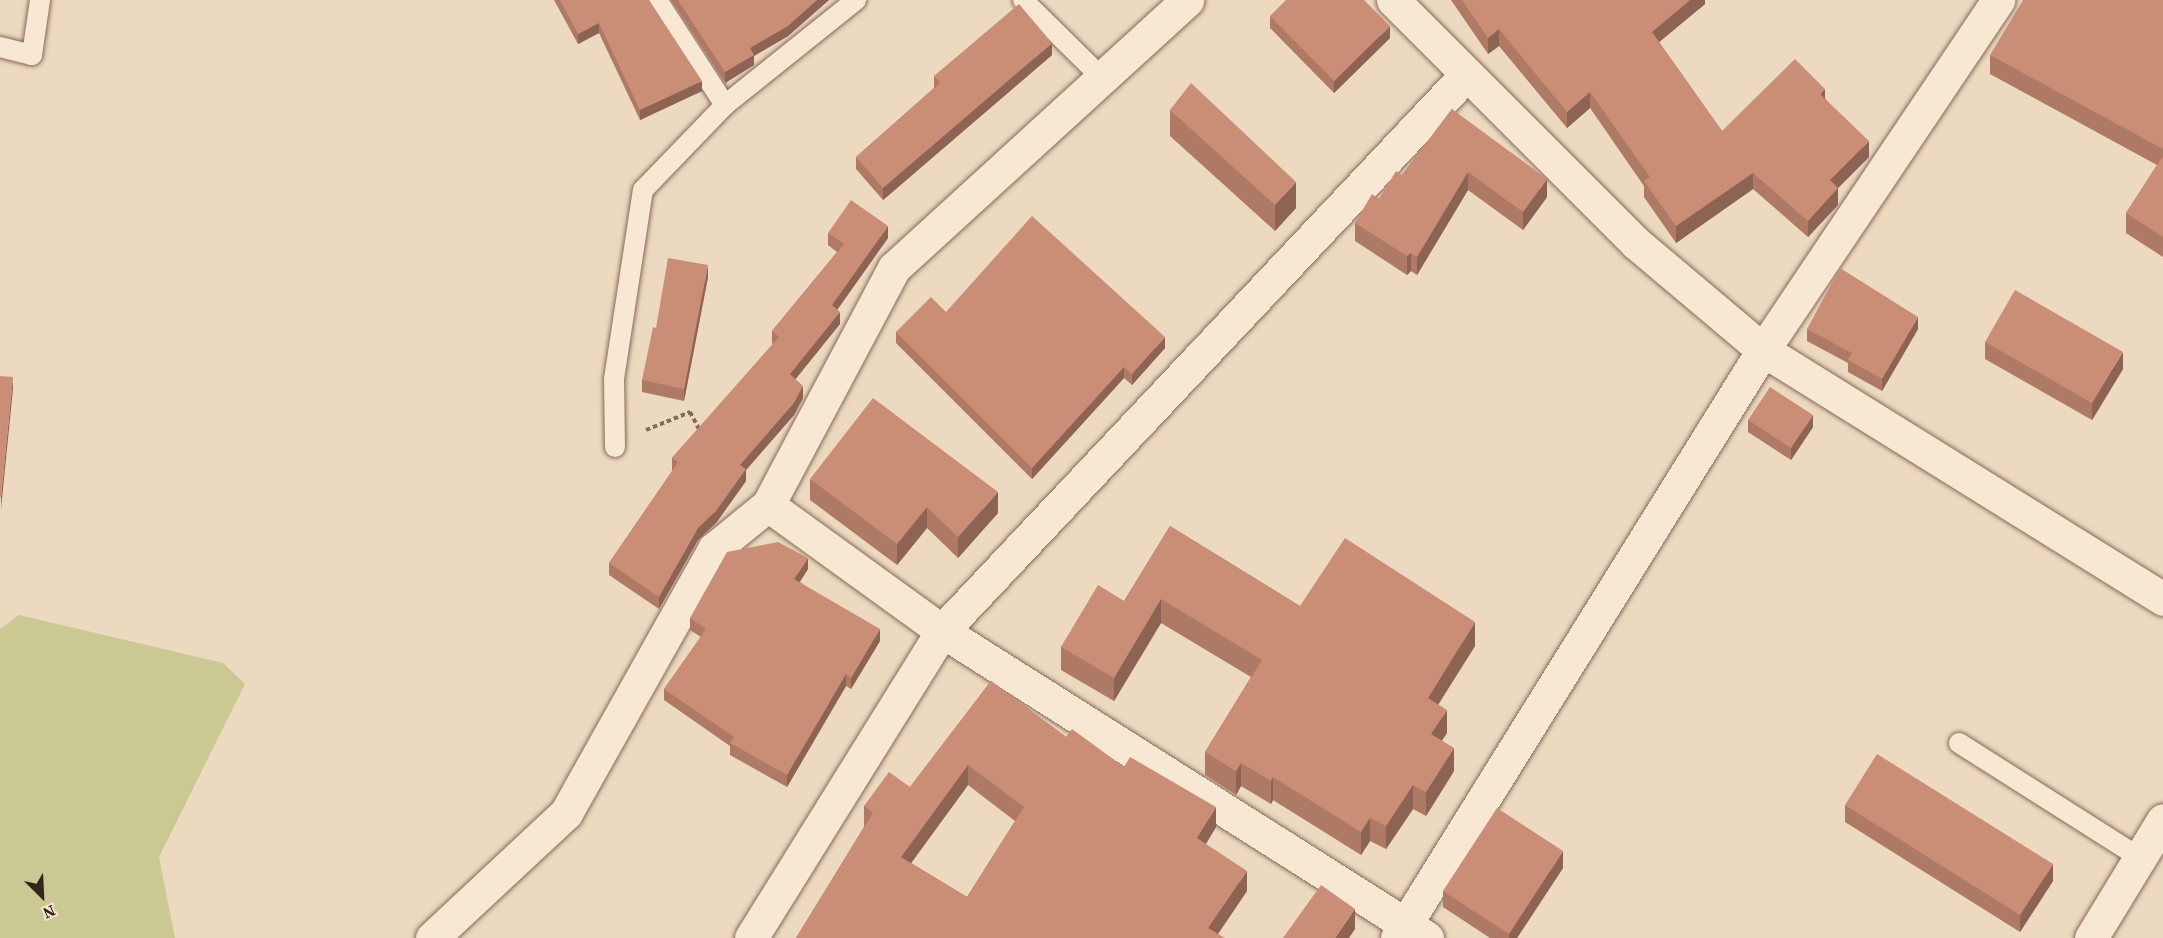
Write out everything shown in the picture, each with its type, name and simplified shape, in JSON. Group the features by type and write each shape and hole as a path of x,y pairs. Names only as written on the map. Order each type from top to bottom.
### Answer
{"street":[{"path":"432,938 566,813 714,549 768,505 894,268 1100,76 1187,0"},
{"path":"1392,0 1465,76 1636,243 1763,350 2163,599"},
{"path":"768,505 942,631 1410,933 1763,350 1998,0"},
{"path":"751,938 942,631 1465,76"},
{"path":"2091,938 2163,820"}],"lane":[{"path":"0,47 32,55 40,0"},
{"path":"657,0 724,105"},
{"path":"616,444 614,378 643,190 724,105 856,0"},
{"path":"1023,0 1100,76"},
{"path":"1959,743 2140,858"}],"path":[{"path":"616,444 690,412 700,433 710,439"}],"shaded area":[{"path":"19,615 223,663 245,684 159,857 175,938 0,938 0,629"}],"building":[{"path":"560,0 649,0 702,81 640,110 599,23 578,34"},
{"path":"678,0 817,0 788,26 750,48 754,55 725,72"},
{"path":"1286,0 1364,0 1390,26 1334,81 1270,16"},
{"path":"1462,0 1690,0 1652,32 1722,131 1795,59 1825,89 1820,94 1869,141 1830,180 1838,188 1808,221 1753,173 1676,226 1644,181 1650,177 1590,92 1567,112 1499,29 1488,38"},
{"path":"2023,0 2163,0 2163,149 1990,55"},
{"path":"1019,4 1052,43 883,188 856,157 940,83 934,76"},
{"path":"1191,83 1296,182 1275,205 1170,110"},
{"path":"1452,109 1547,179 1523,212 1468,172 1417,257 1411,253 1407,256 1355,223 1372,194 1379,199 1396,171 1402,175"},
{"path":"2163,156 2163,237 2126,213"},
{"path":"851,200 888,226 832,305 840,312 790,374 803,386 794,403 740,465 746,469 716,511 698,528 659,597 609,563 678,462 672,458 779,337 772,331 844,244 828,233"},
{"path":"1032,216 1165,337 1132,374 1124,367 1032,468 896,332 931,297 946,312"},
{"path":"668,258 708,265 684,389 642,380 653,327 656,328"},
{"path":"1840,268 1918,317 1882,379 1848,360 1852,353 1807,329"},
{"path":"2015,290 2123,352 2092,403 1985,342"},
{"path":"0,376 13,377 1,497 0,497"},
{"path":"1770,387 1813,415 1791,448 1748,420"},
{"path":"873,398 998,492 958,537 927,507 897,544 810,479"},
{"path":"1170,526 1300,606 1345,538 1475,622 1428,698 1447,710 1431,734 1454,748 1426,792 1413,785 1386,826 1370,818 1361,832 1273,777 1271,781 1241,763 1236,771 1205,752 1262,660 1161,599 1114,678 1061,647 1098,585 1124,601"},
{"path":"778,542 808,558 794,579 880,629 851,678 846,674 787,775 730,743 734,737 664,689 706,629 690,618 727,552"},
{"path":"991,681 1066,737 1072,729 1124,767 1130,757 1216,807 1197,838 1247,871 1208,928 1225,938 796,938 873,813 864,806 889,772 910,787","holes":["968,765 1024,807 967,897 901,857"]},
{"path":"1877,754 2053,864 2020,915 1845,805"},
{"path":"1497,808 1563,851 1509,934 1443,891"},
{"path":"1321,885 1355,909 1335,938 1283,938"}]}
